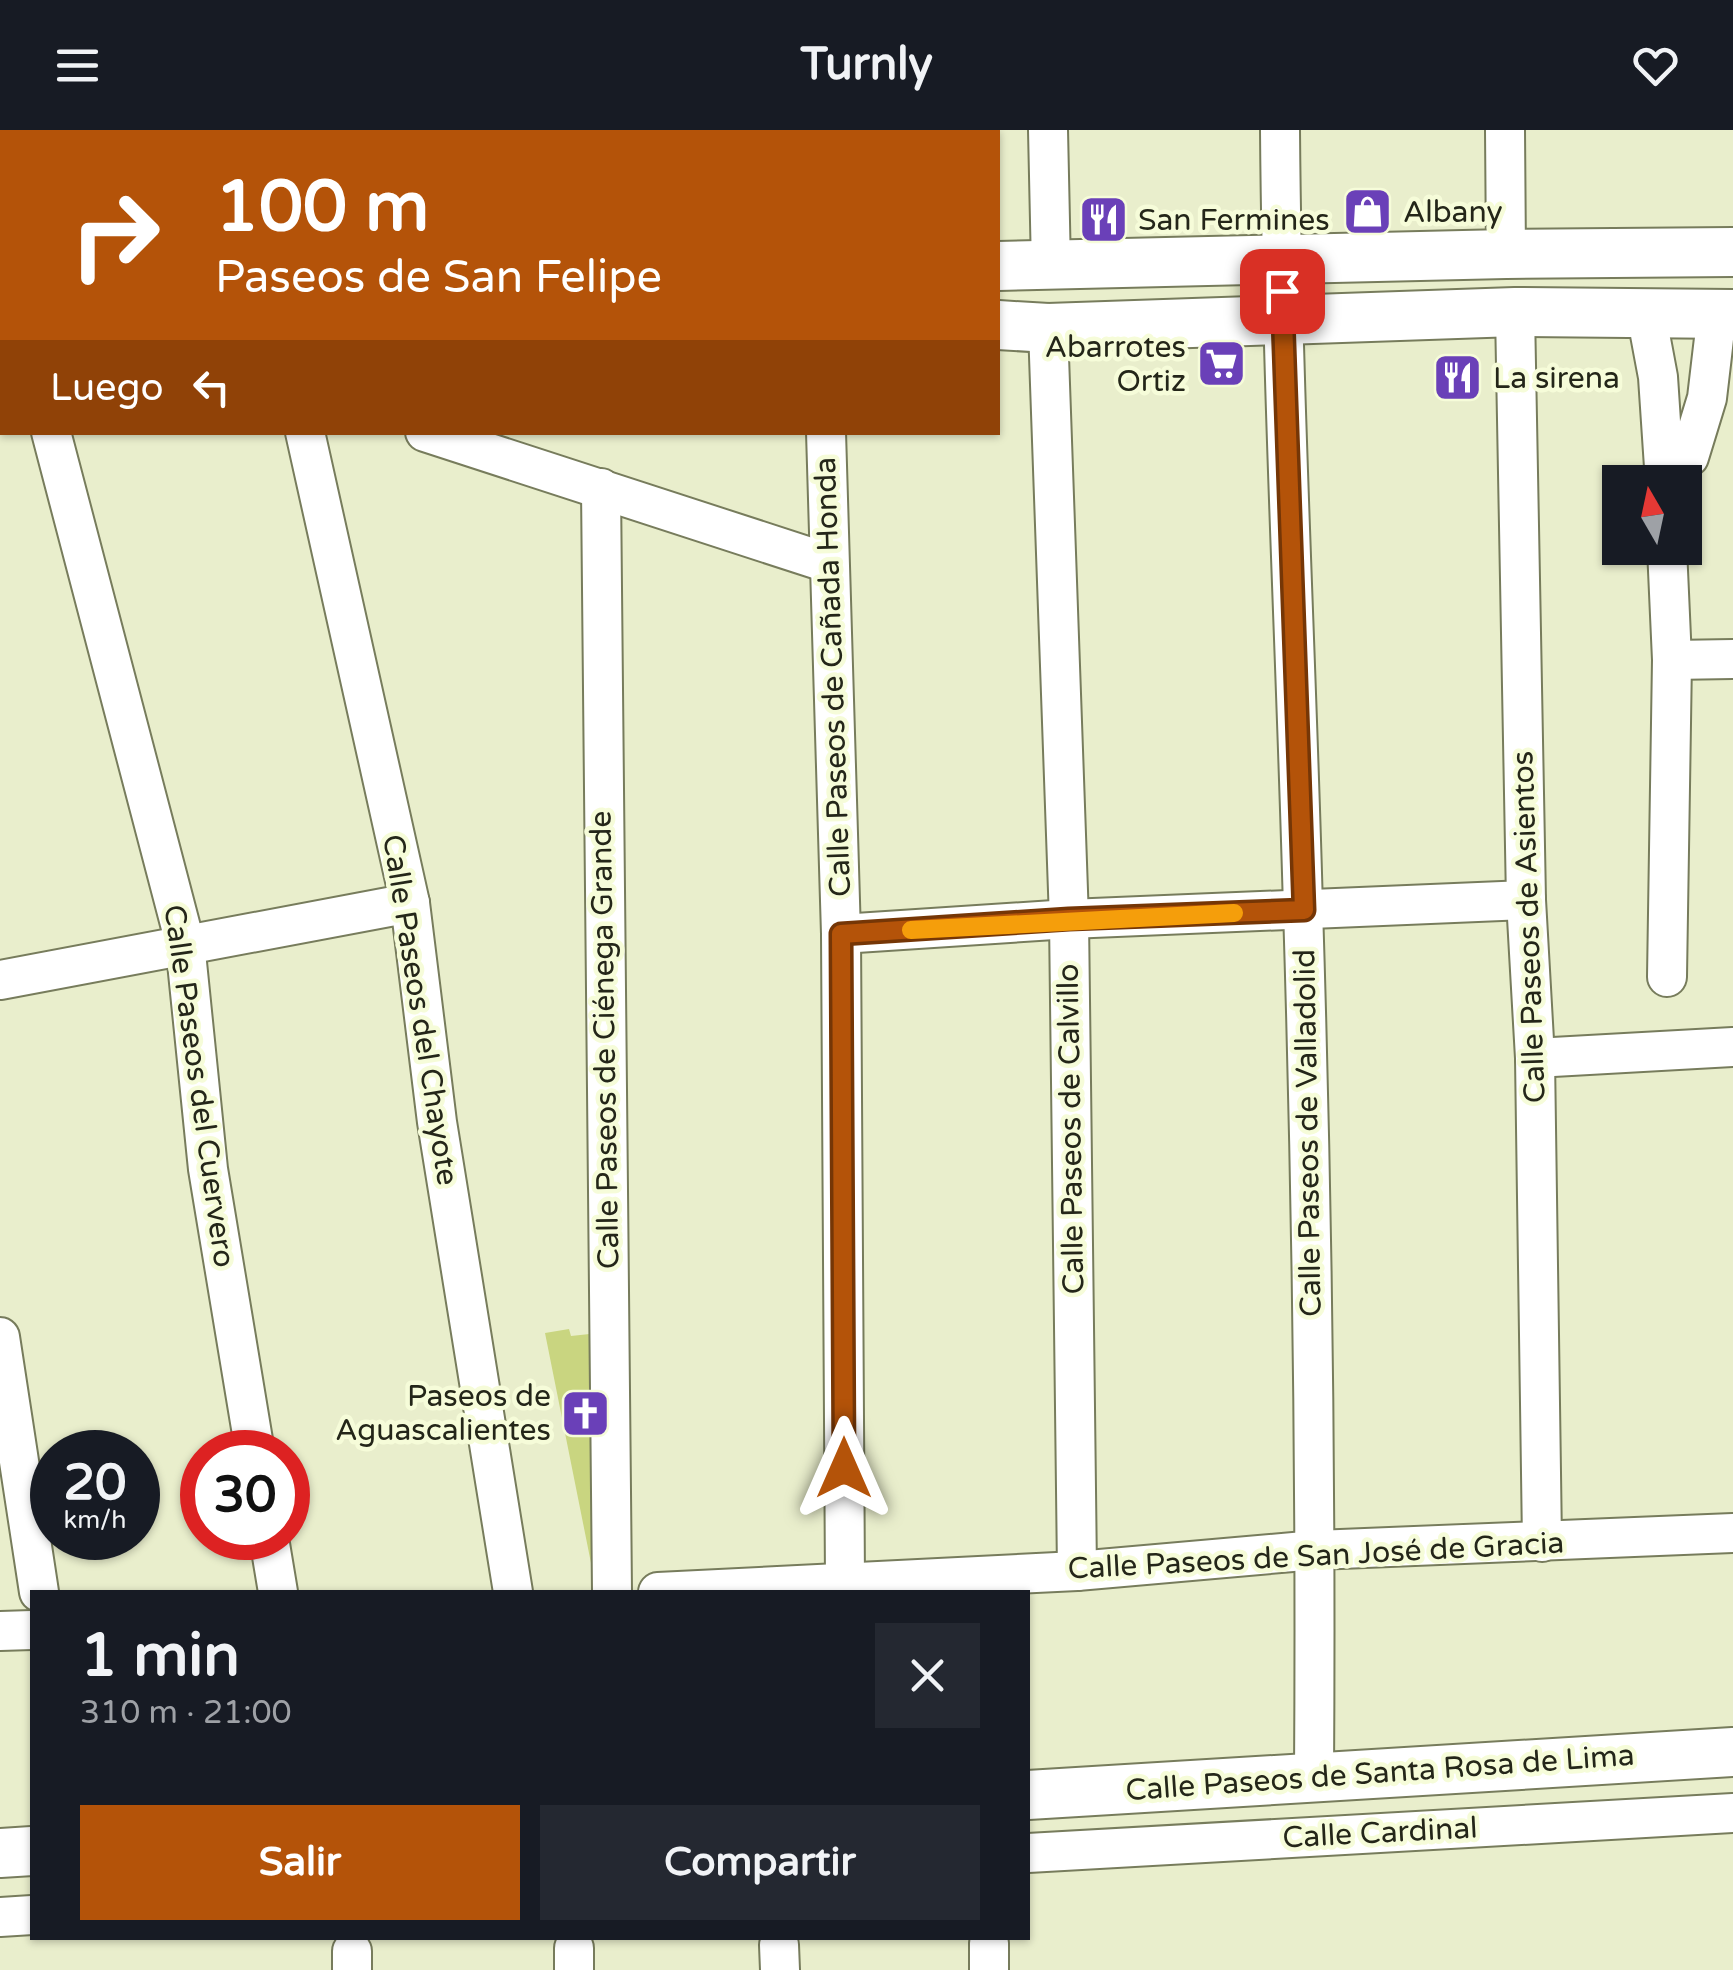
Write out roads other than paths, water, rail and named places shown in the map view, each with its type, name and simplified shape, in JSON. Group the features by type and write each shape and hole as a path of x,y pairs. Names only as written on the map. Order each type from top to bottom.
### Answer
{"street":[{"path":"1048,130 1050,267"},
{"name":"Calle Paseos de Valladolid","path":"1280,130 1282,321 1304,910 1316,1550 1314,1776"},
{"path":"1505,130 1506,254"},
{"path":"1000,266 1733,252"},
{"path":"1000,326 1048,328 1515,312 1725,313 1707,398 1689,457 1675,465"},
{"name":"Calle Paseos de Asientos","path":"1515,312 1542,1542"},
{"path":"1646,314 1658,377 1664,465"},
{"name":"Calle Paseos de Calvillo","path":"1048,328 1069,919 1078,1570"},
{"name":"Calle Paseos del Cuervero","path":"51,435 185,943 208,1169 251,1430"},
{"name":"Calle Paseos del Chayote","path":"306,435 410,902 437,1122 513,1590"},
{"path":"434,435 828,563"},
{"name":"Calle Paseos de Cañada Honda","path":"826,435 841,934 845,1582"},
{"name":"Calle Paseos de Ciénega Grande","path":"601,488 612,1590"},
{"path":"1667,977 1672,660 1669,565"},
{"path":"1672,660 1733,659"},
{"path":"841,934 1069,919 1526,900"},
{"path":"0,980 410,902"},
{"path":"1534,1058 1733,1047"},
{"path":"0,1336 39,1590"},
{"name":"Calle Paseos de San José de Gracia","path":"695,1590 1078,1570 1316,1550 1733,1533"},
{"path":"273,1560 278,1590"},
{"path":"0,1631 30,1630"},
{"name":"Calle Paseos de Santa Rosa de Lima","path":"1030,1795 1733,1752"},
{"name":"Calle Cardinal","path":"1030,1853 1733,1813"},
{"path":"0,1852 30,1851"},
{"path":"0,1917 30,1915"}],"place":[{"name":"Albany","path":"1368,212"},
{"name":"San Fermines","path":"1103,220"},
{"name":"Abarrotes Ortiz","path":"1221,364"},
{"name":"La sirena","path":"1458,378"},
{"name":"Paseos de Aguascalientes","path":"586,1413"}]}
